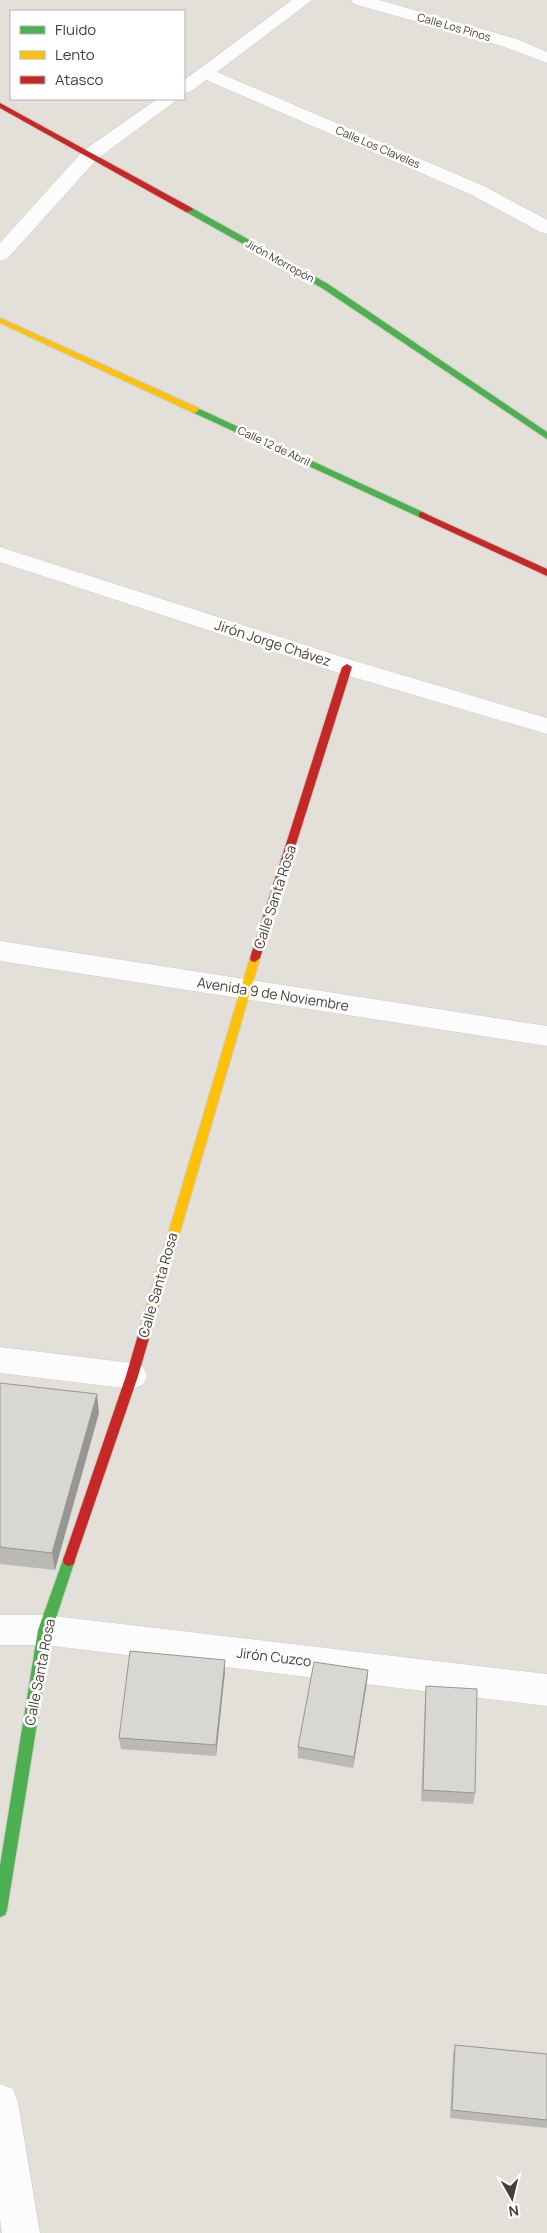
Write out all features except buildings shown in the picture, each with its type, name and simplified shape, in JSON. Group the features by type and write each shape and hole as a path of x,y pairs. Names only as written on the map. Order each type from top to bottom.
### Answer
{"street":[{"path":"185,87 303,0"},
{"name":"Calle Los Pinos","path":"360,0 511,43 547,58"},
{"name":"Calle Los Claveles","path":"205,74 479,191 547,228"},
{"path":"0,255 90,154 168,100"},
{"name":"Jirón Morropón","path":"0,106 90,154 325,286 547,436"},
{"name":"Calle 12 de Abril","path":"0,320 547,573"},
{"name":"Jirón Jorge Chávez","path":"0,554 347,667 547,726"},
{"name":"Calle Santa Rosa","path":"0,1910 45,1630 132,1376 245,990 347,667"},
{"name":"Avenida 9 de Noviembre","path":"0,951 547,1036"},
{"path":"0,1360 132,1376"},
{"name":"Jirón Cuzco","path":"0,1630 45,1630 547,1690"},
{"path":"0,2102 21,2233"}],"shaded area":[{"path":"0,0 547,0 547,2233 0,2233"},
{"path":"0,124 60,151 0,220"}],"traffic: fast":[{"path":"189,210 325,286 547,436"},
{"path":"195,410 422,515"},
{"path":"0,1910 45,1630 69,1560"}],"traffic: slow":[{"path":"0,320 195,410"},
{"path":"144,1335 255,958"}],"traffic: jam":[{"path":"0,105 189,210"},
{"path":"422,515 547,573"},
{"path":"255,958 347,667"},
{"path":"69,1560 132,1376 144,1335"}]}
